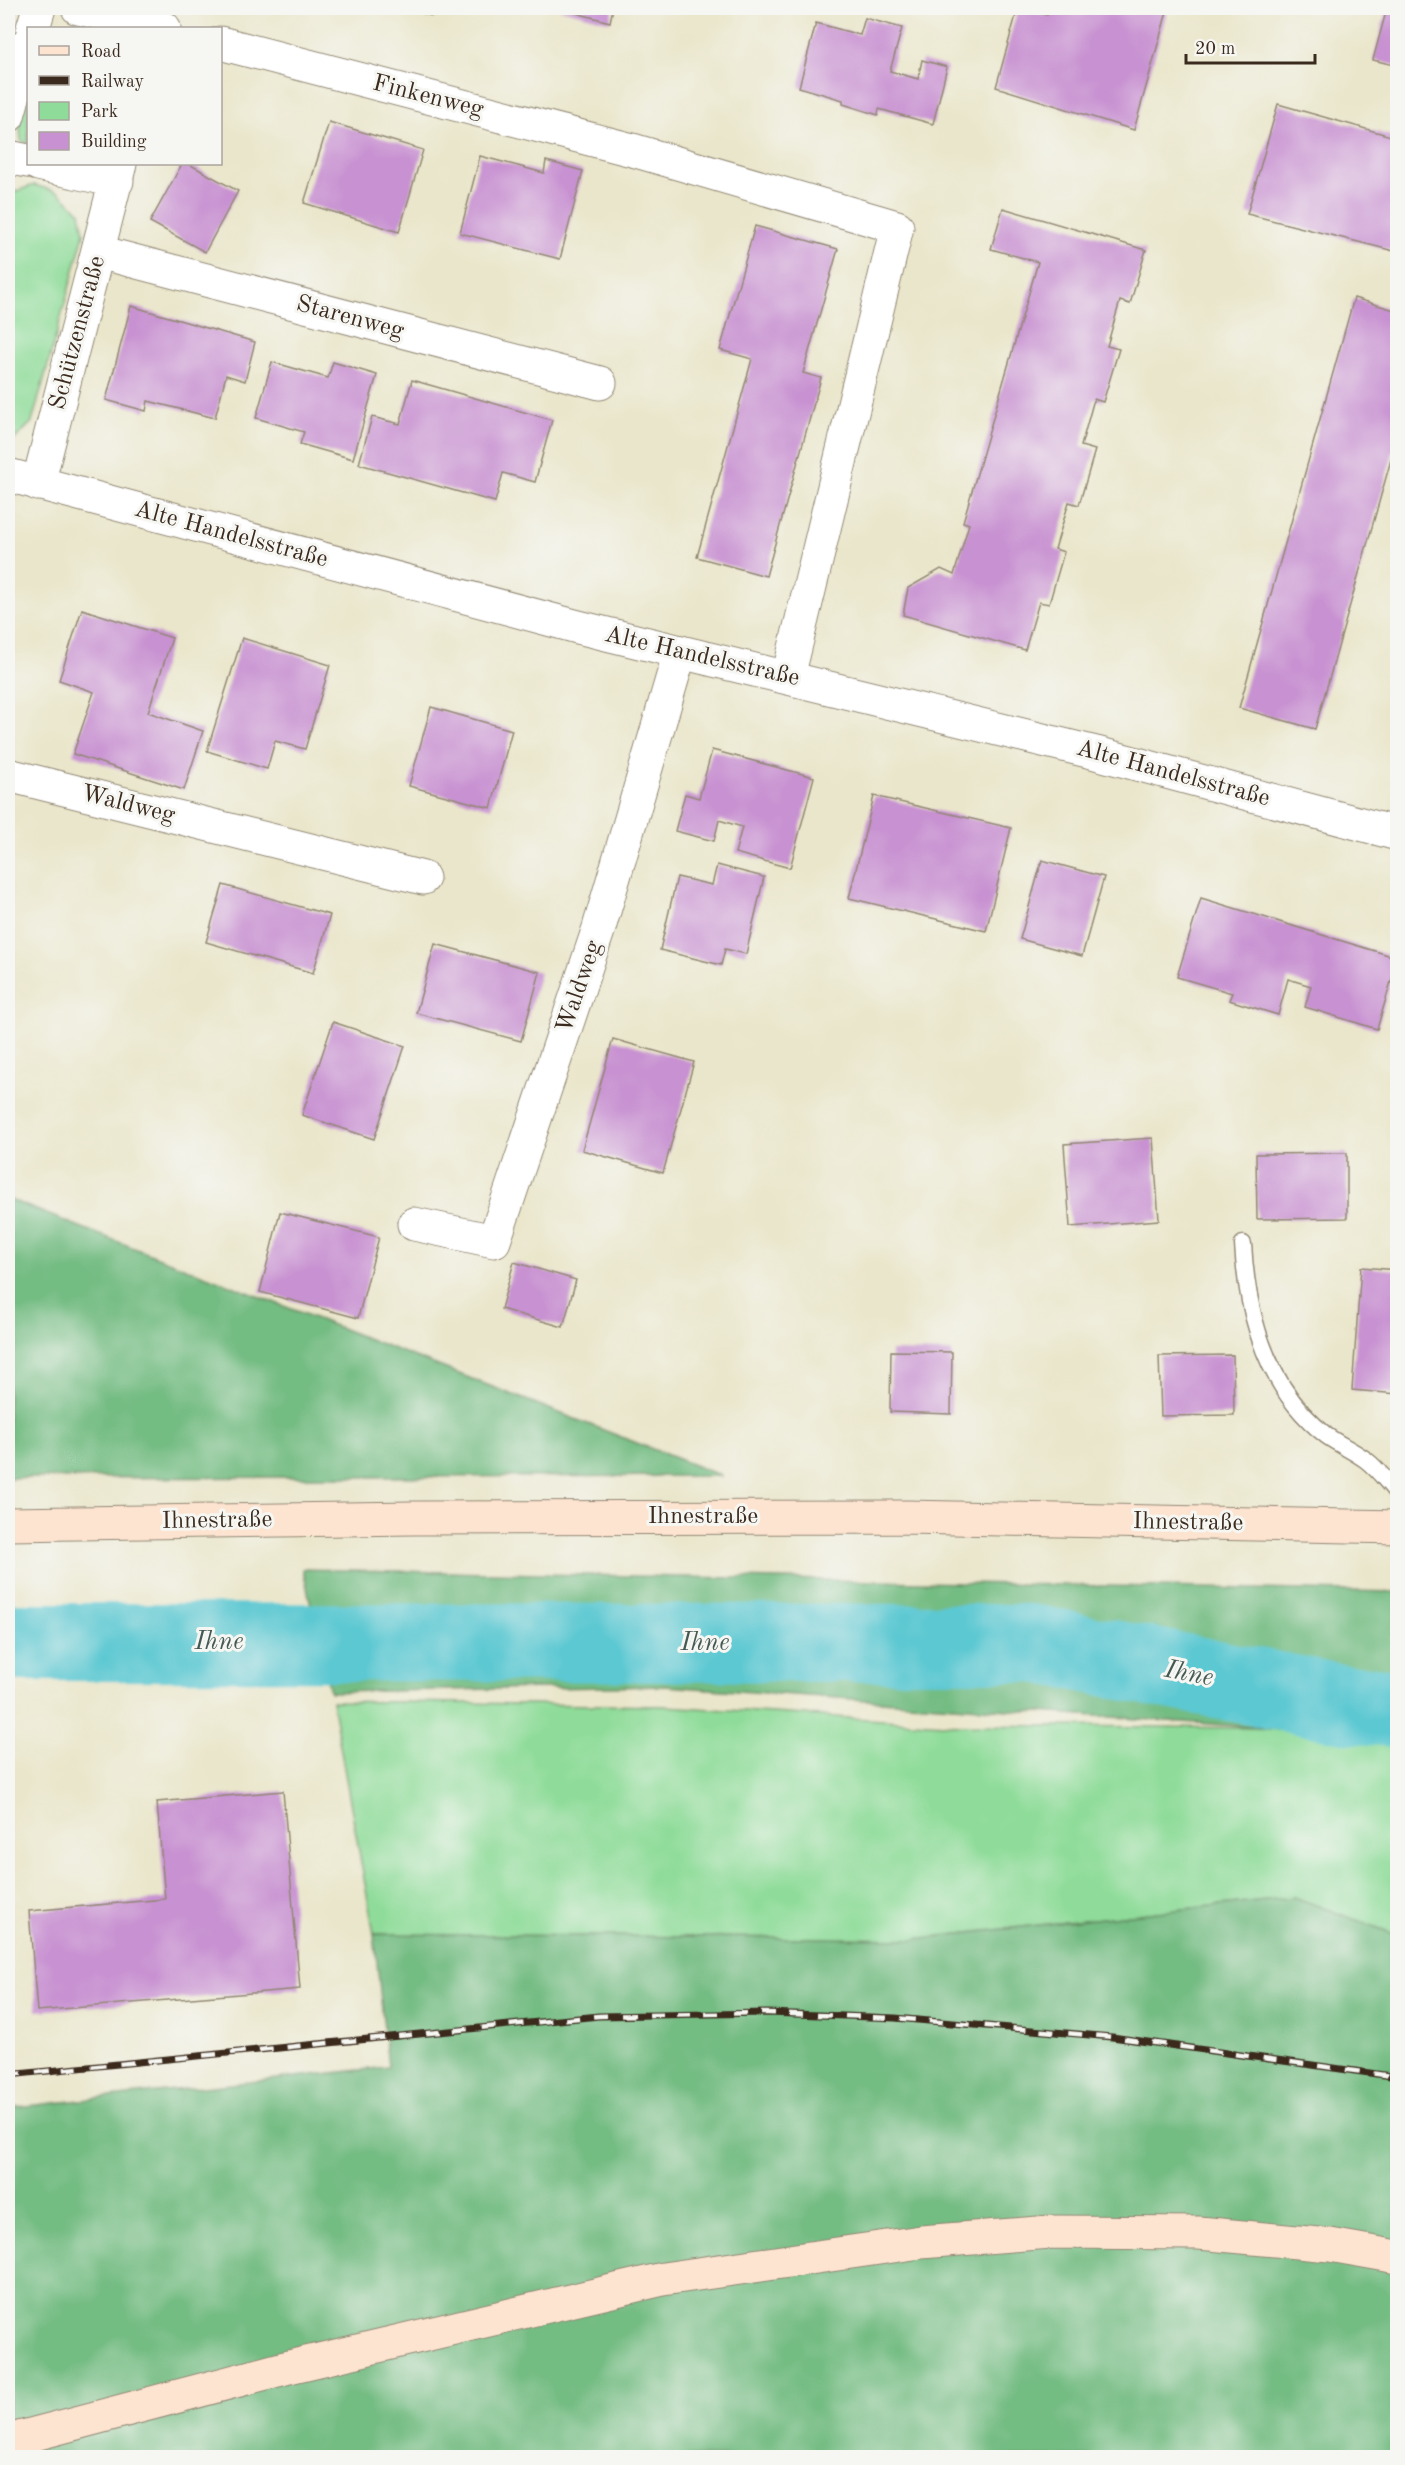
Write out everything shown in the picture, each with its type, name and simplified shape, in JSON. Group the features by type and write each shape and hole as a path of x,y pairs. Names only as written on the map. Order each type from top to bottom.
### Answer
{"main road":[{"name":"Ihnestraße","path":"8,1524 412,1518 907,1517 1398,1527"},
{"path":"8,2441 285,2368 663,2279 921,2242 1051,2232 1199,2233 1330,2245 1398,2257"}],"street":[{"path":"33,27 39,8"},
{"path":"78,8 149,22"},
{"name":"Finkenweg","path":"222,44 636,151 897,227 788,677"},
{"path":"8,116 27,47"},
{"path":"8,157 27,161"},
{"name":"Schützenstraße","path":"23,479 99,252 119,172 48,165"},
{"name":"Starenweg","path":"99,252 600,383"},
{"name":"Alte Handelsstraße","path":"23,479 567,624 1096,753 1398,834"},
{"name":"Waldweg","path":"414,1224 494,1241 599,928 680,652"},
{"name":"Waldweg","path":"8,775 423,878"}],"lane":[{"path":"1243,1244 1245,1277 1252,1318 1268,1364 1292,1402 1326,1435 1368,1462 1398,1494"}],"green space":[{"path":"27,90 27,144 21,140 19,115"},
{"path":"34,185 58,192 80,212 84,234 32,422 14,440 8,441 8,196"},
{"path":"8,1199 722,1476 8,1478"},
{"path":"303,1569 1397,1592 1397,1741 1239,1726 665,1686 330,1692"},
{"path":"332,1701 665,1706 960,1725 1259,1728 1397,1741 1397,1935 1294,1897 914,1939 374,1934"},
{"path":"1294,1897 1397,1935 1397,2457 8,2457 8,2108 388,2067 374,1934 914,1939"}],"building":[{"path":"403,8 435,8 432,16"},
{"path":"557,8 613,8 610,22"},
{"path":"1018,8 1047,15 1049,8 1168,8 1134,130 996,87"},
{"path":"1387,8 1398,8 1398,66 1373,60"},
{"path":"865,18 902,28 890,71 918,79 922,60 947,67 933,124 879,109 878,115 843,104 843,100 799,87 816,23 860,35"},
{"path":"1278,104 1398,138 1398,252 1247,214"},
{"path":"329,122 423,150 399,232 304,203"},
{"path":"480,156 544,173 546,161 583,171 560,259 460,233"},
{"path":"181,165 191,165 238,191 205,252 150,222"},
{"path":"1003,208 1146,250 1130,304 1120,301 1107,346 1119,349 1103,402 1094,399 1081,446 1095,450 1079,505 1069,502 1055,549 1064,552 1049,604 1039,602 1025,650 903,615 908,588 941,569 954,575 969,524 963,522 1038,262 991,249"},
{"path":"755,226 838,249 803,373 821,378 766,576 697,557 752,359 720,350"},
{"path":"1354,298 1398,311 1398,435 1315,729 1239,708"},
{"path":"131,306 255,342 245,381 226,375 215,418 148,401 146,411 106,400"},
{"path":"272,362 328,378 333,362 377,375 353,459 300,444 304,432 256,418"},
{"path":"412,380 552,420 535,482 503,473 495,502 359,464 372,417 400,424"},
{"path":"82,609 172,638 148,712 203,731 184,790 73,754 94,692 59,680"},
{"path":"242,638 330,665 305,749 275,741 267,769 207,751"},
{"path":"431,707 512,730 491,808 409,786"},
{"path":"712,750 814,777 790,868 735,853 742,827 719,820 714,841 675,831 685,794 699,798"},
{"path":"874,796 1011,828 986,931 849,898"},
{"path":"1042,860 1104,877 1082,956 1020,939"},
{"path":"717,865 764,877 746,954 725,949 721,965 660,950 677,877 712,885"},
{"path":"223,885 330,915 313,973 206,942"},
{"path":"1201,898 1398,958 1377,1029 1305,1007 1311,986 1288,979 1278,1015 1229,1000 1232,993 1177,977"},
{"path":"435,944 540,972 521,1041 416,1013"},
{"path":"333,1022 405,1046 374,1139 302,1115"},
{"path":"613,1039 694,1062 663,1173 582,1150"},
{"path":"1153,1138 1159,1220 1070,1227 1064,1144"},
{"path":"1347,1153 1347,1218 1257,1219 1256,1154"},
{"path":"280,1212 379,1237 358,1318 260,1292"},
{"path":"514,1262 576,1280 563,1327 501,1309"},
{"path":"1361,1267 1398,1270 1398,1394 1352,1390"},
{"path":"891,1351 952,1352 951,1414 890,1412"},
{"path":"1233,1355 1234,1415 1161,1416 1159,1356"},
{"path":"283,1791 300,1989 37,2011 29,1911 165,1899 157,1802"}],"waterway":[{"name":"Ihne","path":"8,1642 1030,1643 1345,1704 1398,1708"}],"railway":[{"path":"8,2075 599,2016 768,2013 895,2018 1112,2037 1398,2077"}]}
